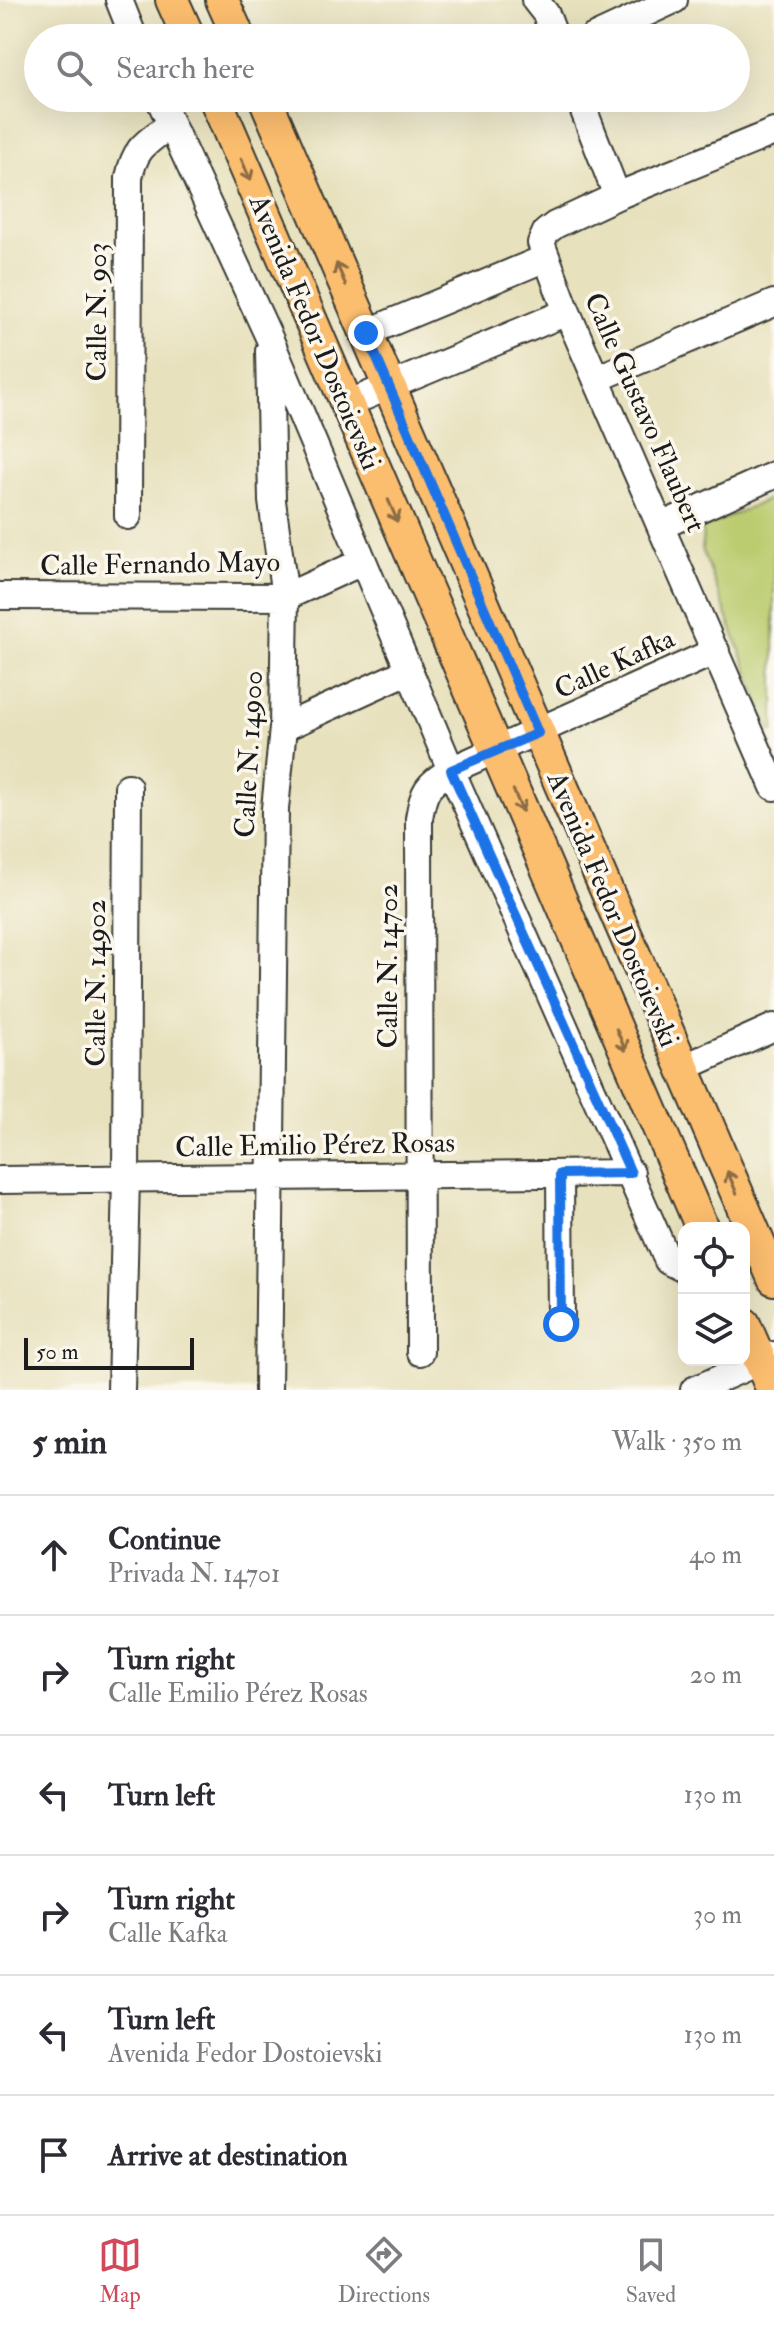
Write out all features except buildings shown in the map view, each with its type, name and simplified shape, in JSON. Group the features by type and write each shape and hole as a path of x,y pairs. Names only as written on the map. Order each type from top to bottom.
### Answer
{"main road":[{"path":"172,0 183,24"},
{"path":"222,0 233,24"},
{"name":"Avenida Fedor Dostoievski","path":"221,112 699,1222"},
{"name":"Avenida Fedor Dostoievski","path":"271,112 774,1279"},
{"path":"750,1336 770,1376"}],"street":[{"path":"119,0 128,24"},
{"path":"535,0 550,24"},
{"path":"622,24 674,0"},
{"path":"165,112 268,335 408,671 668,1261 678,1266"},
{"path":"584,112 617,196"},
{"name":"Calle N. 903","path":"128,516 129,178 133,159 140,147 170,125"},
{"path":"366,333 546,258 541,243 546,232 555,225 617,196 774,132"},
{"name":"Calle Gustavo Flaubert","path":"546,258 596,379 772,777"},
{"path":"596,379 774,303"},
{"path":"347,404 567,312"},
{"name":"Calle N. 14900","path":"268,335 272,501 285,597 283,728 275,809 268,1390"},
{"path":"661,526 774,475"},
{"name":"Calle Fernando Mayo","path":"0,596 285,597 362,562"},
{"name":"Calle Kafka","path":"451,770 716,651"},
{"path":"283,728 408,671"},
{"name":"Calle N. 14702","path":"420,1352 419,818 423,794 430,783 451,770"},
{"name":"Calle N. 14902","path":"121,1390 126,1178 128,787"},
{"path":"683,1068 774,1027"},
{"name":"Calle Emilio Pérez Rosas","path":"0,1180 631,1173"},
{"path":"560,1174 561,1324"},
{"path":"694,1390 770,1376"}],"green space":[{"path":"774,497 774,731 770,730 702,549 703,528"}],"route":[{"path":"366,333 538,733 451,770 631,1173 560,1174 561,1324"}]}
